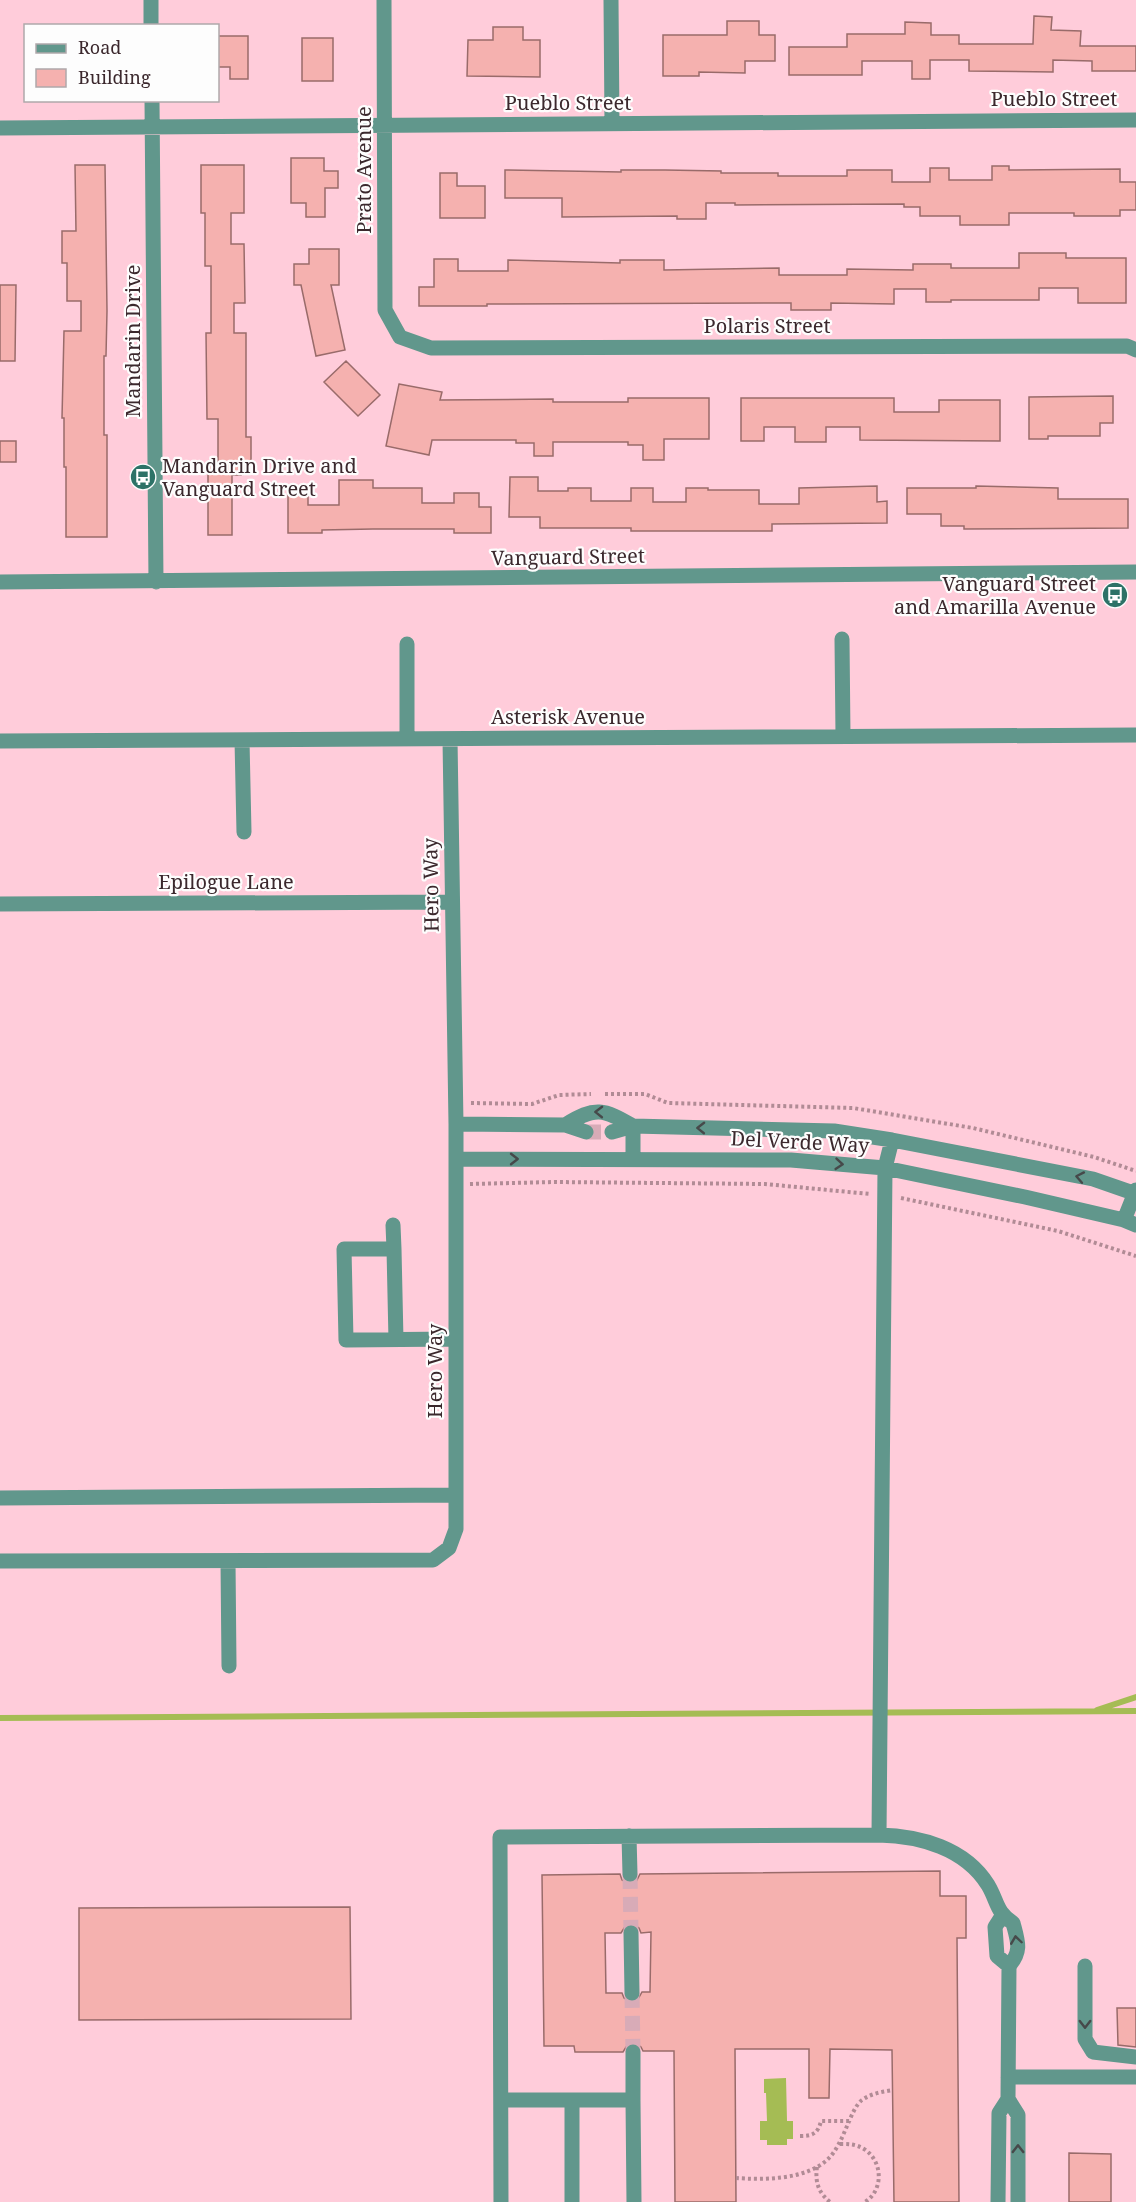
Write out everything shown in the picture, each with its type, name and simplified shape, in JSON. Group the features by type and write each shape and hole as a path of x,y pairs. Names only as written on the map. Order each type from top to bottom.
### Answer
{"street":[{"path":"151,0 151,24"},
{"name":"Prato Avenue","path":"384,0 385,310 400,337"},
{"path":"611,0 612,124"},
{"name":"Mandarin Drive","path":"152,102 156,582"},
{"name":"Pueblo Street","path":"0,128 1136,120"},
{"name":"Polaris Street","path":"400,337 431,348 1127,346 1136,350"},
{"name":"Vanguard Street","path":"0,582 1136,572"},
{"path":"842,639 843,736"},
{"path":"407,644 407,739"},
{"name":"Asterisk Avenue","path":"0,741 1136,735"},
{"name":"Hero Way","path":"0,1561 432,1560 448,1548 456,1529 456,1124 450,739"},
{"path":"242,740 244,832"},
{"name":"Epilogue Lane","path":"0,904 452,902"},
{"name":"Del Verde Way","path":"565,1125 585,1112 610,1113 633,1126"},
{"name":"Del Verde Way","path":"456,1124 565,1125 586,1132"},
{"path":"633,1126 633,1160"},
{"name":"Del Verde Way","path":"612,1132 633,1126 834,1131 1093,1179 1136,1192"},
{"path":"879,1835 885,1168 892,1140"},
{"name":"Del Verde Way","path":"456,1159 790,1160 885,1168 1025,1197 1130,1223"},
{"path":"1130,1223 1136,1192"},
{"path":"393,1225 396,1340"},
{"path":"394,1249 344,1249 346,1340 456,1339"},
{"path":"0,1498 456,1495"},
{"path":"228,1561 229,1666"},
{"path":"501,2202 500,1837 879,1835 925,1840 960,1856 987,1883 1002,1916 1013,1923 1018,1940 1017,1956 1009,1966 1008,2099 1018,2115 1018,2202"},
{"path":"629,1836 630,1874"},
{"path":"1002,1916 996,1927 997,1956 1009,1966"},
{"path":"631,1933 632,1993"},
{"path":"1085,1966 1085,2039 1094,2052 1136,2057"},
{"path":"633,2052 634,2202"},
{"path":"1008,2077 1136,2077"},
{"path":"998,2202 999,2113 1008,2099"},
{"path":"501,2100 633,2100"},
{"path":"572,2100 572,2202"}],"path":[{"path":"456,1184 554,1182 765,1184 885,1195 1058,1231 1136,1256"},
{"path":"736,2178 795,2175 817,2167 828,2160 840,2144 860,2101 873,2094 893,2090"},
{"path":"800,2136 813,2135 819,2130 821,2121 850,2121"},
{"path":"840,2144 861,2148 874,2159 877,2165 879,2175 877,2188 873,2196 865,2202"},
{"path":"817,2167 818,2188 830,2202"}],"shaded area":[{"path":"786,2078 787,2121 793,2121 793,2139 787,2139 787,2145 767,2145 767,2140 760,2140 760,2121 767,2121 764,2079"}],"building":[{"path":"1034,16 1052,17 1051,30 1081,31 1080,46 1136,46 1136,71 1092,71 1092,61 1053,60 1053,72 969,71 969,60 930,60 930,79 912,79 912,61 862,61 862,75 789,75 789,47 847,47 847,34 905,34 905,22 931,23 931,35 959,35 959,44 1033,44"},
{"path":"727,21 759,21 759,35 775,35 775,61 745,61 745,73 699,72 699,76 663,76 663,35 727,35"},
{"path":"493,27 523,27 523,40 540,40 540,77 467,76 468,40 493,40"},
{"path":"219,36 248,36 248,79 230,79 230,67 219,67"},
{"path":"302,38 333,38 333,81 302,81"},
{"path":"291,158 324,158 324,171 338,171 338,188 325,188 325,217 306,217 306,203 291,203"},
{"path":"75,165 105,165 107,311 106,356 104,356 104,435 107,435 107,537 66,537 66,467 64,467 64,418 62,418 64,331 81,331 81,301 67,301 67,263 62,263 62,231 76,231"},
{"path":"201,165 244,165 244,213 231,213 231,244 244,244 245,303 234,303 234,333 246,333 246,437 251,437 251,463 241,463 241,475 232,475 232,535 208,535 208,463 218,463 218,419 207,419 206,333 211,333 211,266 205,266 205,213 201,213"},
{"path":"992,166 1009,166 1009,170 1120,169 1120,182 1136,182 1136,210 1120,210 1120,216 1009,213 1009,225 960,225 960,216 920,216 920,207 904,207 904,204 735,205 735,203 706,203 706,219 677,219 677,216 562,217 562,198 505,198 505,170 621,172 621,170 665,170 778,173 778,176 847,176 847,170 892,170 892,182 930,182 930,168 949,168 949,180 992,180"},
{"path":"440,173 457,173 457,186 485,186 485,218 440,218"},
{"path":"309,249 339,249 339,285 331,285 345,350 316,356 301,285 294,285 294,264 309,264"},
{"path":"1019,253 1066,253 1066,258 1126,258 1126,303 1078,303 1078,288 1039,288 1039,300 951,300 951,302 926,302 926,289 894,289 894,304 831,303 831,310 791,310 791,303 419,306 419,287 434,287 434,259 458,259 458,271 508,271 508,260 620,263 620,260 664,260 664,270 779,268 779,275 847,275 847,269 913,270 913,264 951,264 951,268 1019,268"},
{"path":"0,285 16,285 15,361 0,361"},
{"path":"346,361 380,395 358,416 324,382"},
{"path":"399,384 442,392 440,400 553,399 553,402 628,402 628,398 709,398 709,439 664,439 664,460 643,460 643,445 628,445 628,442 553,442 553,456 534,456 534,443 516,443 516,440 432,440 429,455 386,446"},
{"path":"1113,396 1113,423 1100,423 1100,436 1048,436 1048,439 1029,439 1029,397"},
{"path":"741,398 894,398 894,412 939,412 939,400 1000,400 1000,441 860,440 860,427 826,427 826,442 795,442 795,427 764,427 764,441 741,441"},
{"path":"0,441 16,441 16,462 0,462"},
{"path":"510,477 538,477 538,491 591,488 591,501 631,501 631,488 653,488 653,502 686,502 686,488 708,488 708,490 759,490 759,504 799,504 799,488 877,486 877,502 887,501 887,523 772,524 772,531 631,531 631,528 540,528 540,517 509,517"},
{"path":"339,480 373,480 373,488 422,488 422,503 454,503 454,493 479,493 479,507 491,507 491,533 454,533 454,529 373,529 288,533 288,490 308,490 308,505 339,505"},
{"path":"976,486 1058,488 1058,499 1128,499 1128,528 964,529 964,526 941,526 941,514 907,514 907,488 976,488"},
{"path":"940,1871 940,1896 966,1896 966,1938 957,1938 959,2202 894,2202 892,2050 830,2049 829,2098 809,2098 809,2049 735,2049 736,2202 675,2202 674,2051 643,2051 634,2042 628,2044 623,2052 575,2052 574,2046 544,2046 542,1875 620,1874 622,1880 630,1884 636,1882 640,1874","holes":["631,1923 639,1928 641,1933 651,1932 650,1992 642,1992 637,2001 632,2003 624,1998 622,1993 606,1993 605,1933 621,1933 626,1925"]},
{"path":"350,1907 351,2019 79,2020 79,1908"},
{"path":"1117,2008 1136,2008 1136,2047 1118,2045"},
{"path":"1069,2153 1111,2154 1111,2202 1069,2202"}],"waterway":[{"path":"1097,1710 1136,1697"},
{"path":"0,1718 1136,1711"}],"tunnel":[{"path":"586,1132 612,1132"},
{"path":"630,1874 631,1933"},
{"path":"632,1993 633,2052"}],"place":[{"name":"Mandarin Drive and Vanguard Street","path":"143,477"},
{"name":"Vanguard Street and Amarilla Avenue","path":"1115,595"}]}
